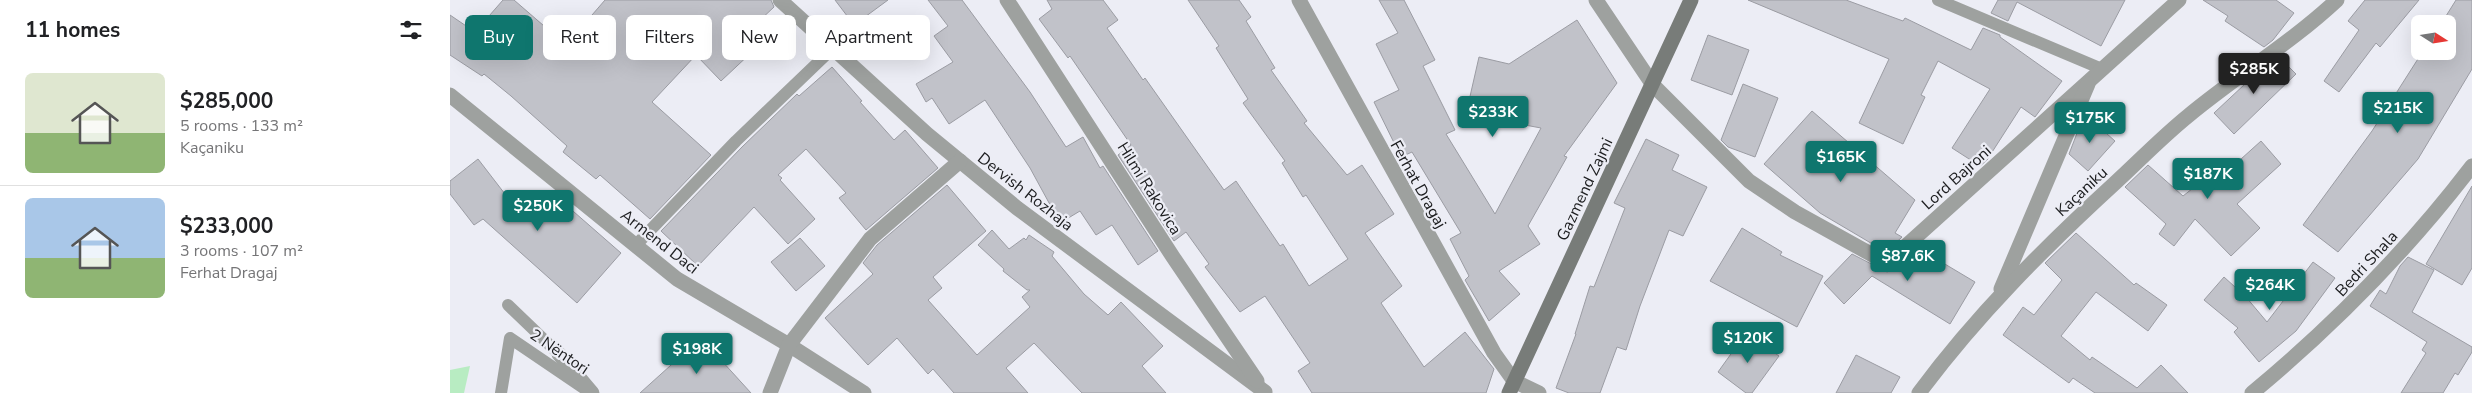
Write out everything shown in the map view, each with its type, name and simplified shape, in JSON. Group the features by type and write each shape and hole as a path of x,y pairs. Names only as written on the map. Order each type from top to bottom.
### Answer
{"street":[{"name":"Dervish Rozhaja","path":"780,0 806,24"},
{"name":"Hilmi Rakovica","path":"1006,0 1173,257 1265,392"},
{"name":"Ferhat Dragaj","path":"1299,0 1512,387"},
{"path":"1596,0 1652,84"},
{"name":"Gazmend Zajmi","path":"1512,387 1691,0"},
{"name":"Lord Bajroni","path":"1652,84 1749,181 1795,212 1887,264 2179,0"},
{"name":"Kaçaniku","path":"1919,393 1949,352 1998,296 2087,208 2186,117 2315,21 2337,0"},
{"name":"Dervish Rozhaja","path":"845,60 960,161 1018,208 1265,392"},
{"name":"Lord Bajroni","path":"1998,296 2096,74"},
{"name":"Armend Daci","path":"450,95 677,279 789,345 864,393"},
{"path":"770,393 789,345 870,239 960,161"},
{"name":"Bedri Shala","path":"2252,393 2345,311 2437,212 2472,166"},
{"name":"2 Nëntori","path":"559,354 591,393"},
{"path":"1512,387 1539,393"}],"lane":[{"path":"1938,0 2096,74"},
{"path":"636,245 736,141 821,60"},
{"path":"508,306 559,354"},
{"name":"2 Nëntori","path":"501,393 510,338 591,393"}],"green space":[{"path":"470,366 464,393 450,393 450,370"}],"building":[{"path":"503,0 514,0 531,15 490,15"},
{"path":"605,0 771,0 774,7 765,15 722,15 722,60 743,60 721,81 701,60 712,60 712,15 626,15 626,60 691,60 652,102 711,155 650,219 600,175 596,179 563,152 567,146 511,96 484,74 482,76 450,55 450,15 465,25 465,60 533,60 533,16 543,25 543,60 616,60 616,15 592,15"},
{"path":"835,0 888,0 868,15 846,15"},
{"path":"928,0 962,0 1030,92 1066,147 1083,137 1100,168 1103,166 1158,251 1138,265 1112,225 1096,235 1080,211 1060,223 1030,168 985,100 949,124 932,98 926,102 916,84 953,62 934,36 948,26"},
{"path":"1047,0 1103,0 1118,20 1107,28 1143,80 1145,78 1224,190 1236,181 1280,246 1283,244 1309,286 1348,259 1306,195 1303,197 1282,163 1285,161 1243,103 1248,99 1216,48 1219,46 1188,0 1239,0 1251,17 1246,21 1275,68 1271,70 1307,121 1304,123 1347,175 1362,165 1394,214 1365,233 1402,286 1381,303 1424,367 1465,332 1494,369 1486,393 1312,393 1298,371 1310,363 1265,296 1240,312 1205,267 1209,264 1186,232 1174,241 1118,155 1131,145 1070,56 1068,58 1039,19 1052,9"},
{"path":"1379,0 1404,0 1435,60 1423,66 1455,130 1446,134 1495,214 1541,128 1466,114 1479,57 1509,64 1577,20 1617,83 1564,156 1567,157 1528,226 1540,244 1499,271 1520,294 1489,321 1465,280 1469,276 1450,239 1461,233 1412,152 1401,157 1374,102 1399,90 1376,44 1398,33"},
{"path":"1748,0 1846,0 1903,21 1905,18 1971,50 1983,28 2000,35 2000,37 2062,81 2035,117 2021,107 1987,160 1980,166 1952,148 1990,89 1938,61 1921,95 1925,97 1903,144 1859,123 1889,59"},
{"path":"1998,0 2125,0 2101,46 2017,2 2008,21 1991,13"},
{"path":"2203,0 2276,0 2294,13 2273,40 2264,47 2225,21 2228,16"},
{"path":"2365,0 2419,0 2380,47 2376,43 2339,92 2324,81 2359,30 2348,21"},
{"path":"2456,0 2472,0 2472,69 2418,159 2338,252 2303,225 2372,131 2417,60 2456,60 2456,15 2447,15"},
{"path":"1708,35 1749,50 1732,95 1691,80"},
{"path":"2280,58 2296,74 2234,134 2214,113 2245,84"},
{"path":"832,67 894,140 905,130 938,168 866,230 839,198 846,193 806,149 778,175 782,178 780,180 815,219 788,244 754,207 698,266 661,231 742,147 797,94 799,96"},
{"path":"1743,84 1778,98 1755,157 1728,147 1721,140"},
{"path":"1812,111 1915,200 1895,233 1902,237 1886,252 1820,213 1764,164"},
{"path":"2089,118 2115,141 2088,171 2069,154 2079,128"},
{"path":"1646,139 1679,155 1672,170 1707,187 1683,236 1669,230 1640,306 1626,350 1617,347 1600,393 1569,393 1556,388 1576,334 1590,286 1594,287 1625,208 1614,203"},
{"path":"2261,141 2281,164 2237,204 2260,228 2231,256 2195,219 2174,246 2159,234 2166,224 2125,187 2148,165 2183,196 2216,170 2221,177"},
{"path":"478,159 525,220 550,191 621,253 577,303 483,219 474,225 450,194 450,181"},
{"path":"947,185 986,231 933,277 942,288 928,300 977,355 1030,307 1022,297 1030,290 1027,290 1003,271 1004,269 978,245 992,230 1009,249 1024,238 1026,240 1029,235 1054,252 1052,256 1084,294 1108,315 1121,302 1163,346 1142,366 1166,393 1082,393 1034,343 1006,368 1028,393 954,393 933,369 928,374 897,338 868,365 825,318 873,274 863,263 877,245"},
{"path":"2472,186 2472,268 2462,285 2426,264"},
{"path":"1742,228 1782,252 1780,255 1823,276 1797,327 1710,281"},
{"path":"2076,233 2134,285 2136,283 2167,305 2148,331 2096,292 2061,336 2090,360 2092,357 2137,388 2161,365 2188,393 2095,393 2073,378 2069,383 2003,335 2023,307 2034,315 2062,280 2045,263"},
{"path":"800,238 825,266 796,291 771,262"},
{"path":"1918,248 1975,282 1950,324 1872,276 1844,304 1824,283 1852,254 1887,272 1893,270"},
{"path":"2408,257 2434,270 2412,312 2472,347 2472,352 2458,375 2455,373 2443,393 2401,393 2426,353 2422,350 2427,342 2370,306 2380,290 2386,294 2400,266"},
{"path":"2313,262 2335,278 2296,331 2259,362 2234,332 2238,328 2204,300 2224,277 2246,297 2267,322"},
{"path":"1746,333 1779,356 1752,393 1746,393 1718,372"},
{"path":"701,338 751,393 640,393"},
{"path":"1856,355 1900,377 1891,393 1836,393"}]}
